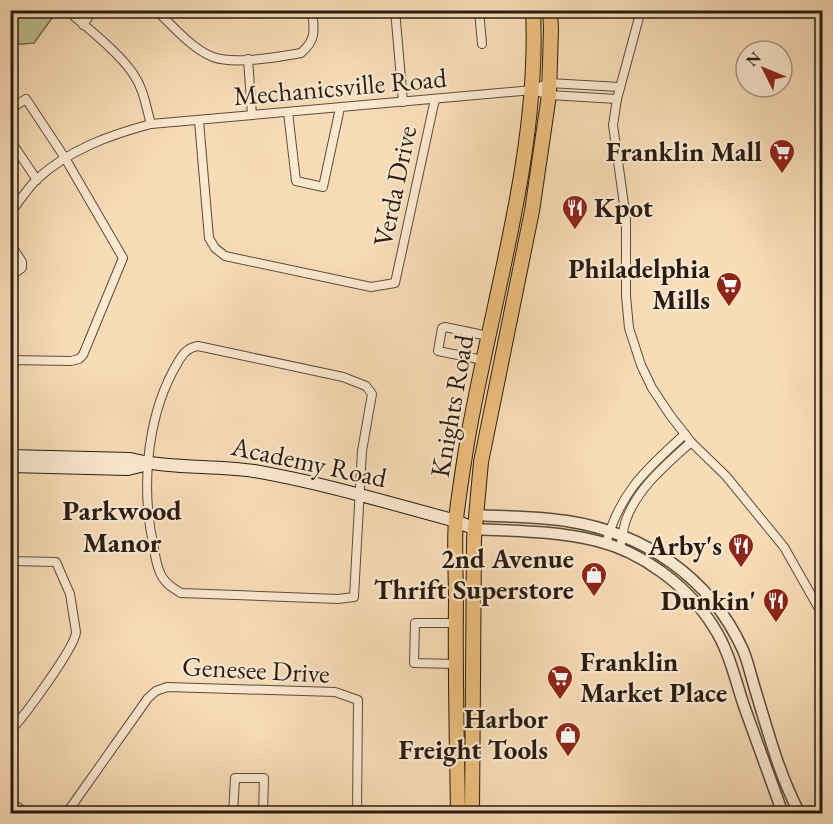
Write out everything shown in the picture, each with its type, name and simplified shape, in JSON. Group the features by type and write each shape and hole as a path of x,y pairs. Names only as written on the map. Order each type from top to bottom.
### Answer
{"main road":[{"name":"Knights Road","path":"458,813 455,664 456,520 467,445 516,201 533,90 535,47 533,10"},
{"name":"Knights Road","path":"472,813 475,522 481,462 532,211 549,89 550,10"},
{"path":"488,336 506,340"},
{"name":"Academy Road","path":"10,456 130,459 149,464 206,466 251,471 297,479 456,520 475,522"},
{"name":"Academy Road","path":"10,466 128,469 149,464"}],"street":[{"path":"67,10 135,76 143,93 150,124"},
{"path":"83,25 93,10"},
{"path":"156,10 198,47 213,57 226,60 301,52 309,45 314,34 312,10"},
{"path":"395,10 404,102"},
{"path":"479,10 482,44"},
{"path":"641,10 617,99 613,125 626,219 626,296 629,328 641,365 652,388 691,442 726,476 784,547 822,614"},
{"path":"248,59 252,115"},
{"path":"549,89 620,87"},
{"path":"549,89 617,99"},
{"name":"Mechanicsville Road","path":"10,213 37,180 65,158 96,141 150,124 549,89"},
{"path":"10,110 26,99 65,158 123,258 83,355 79,359 71,361 10,360"},
{"name":"Verda Drive","path":"199,121 209,238 215,248 225,256 371,287 395,283 435,99"},
{"path":"288,112 296,181 323,187 340,108"},
{"path":"10,140 37,180"},
{"path":"10,243 22,262 22,268 15,273 10,273"},
{"path":"483,360 439,352 442,328 488,336"},
{"path":"198,346 343,376 366,386 372,394 362,451 352,597 181,593 168,585 159,570 150,532 147,492 149,464 157,414 170,378 181,356 189,347 198,346"},
{"path":"606,544 623,499 639,477 685,434"},
{"path":"621,548 625,521 635,501 648,483 691,442"},
{"path":"475,522 568,521 610,531 646,546 679,567 705,590 743,650 775,755 800,813"},
{"path":"475,522 557,532 621,548 678,585 712,625 726,650 783,813"},
{"path":"10,561 56,562 70,594 76,626 76,639 10,731"},
{"path":"455,623 415,623 414,663 455,664"},
{"name":"Genesee Drive","path":"66,813 148,698 156,691 167,687 335,692 357,700 357,813"},
{"path":"233,813 235,778 264,778 263,813"},
{"path":"10,802 28,813"}],"green space":[{"path":"11,10 51,11 55,14 34,43 11,45"}],"place":[{"name":"Franklin Mall","path":"782,175"},
{"name":"Kpot","path":"575,231"},
{"name":"Philadelphia Mills","path":"729,308"},
{"name":"Arby's","path":"741,569"},
{"name":"2nd Avenue Thrift Superstore","path":"594,598"},
{"name":"Dunkin'","path":"776,624"},
{"name":"Franklin Market Place","path":"560,701"},
{"name":"Harbor Freight Tools","path":"568,758"}],"district":[{"name":"Parkwood Manor","path":"122,526"}]}
